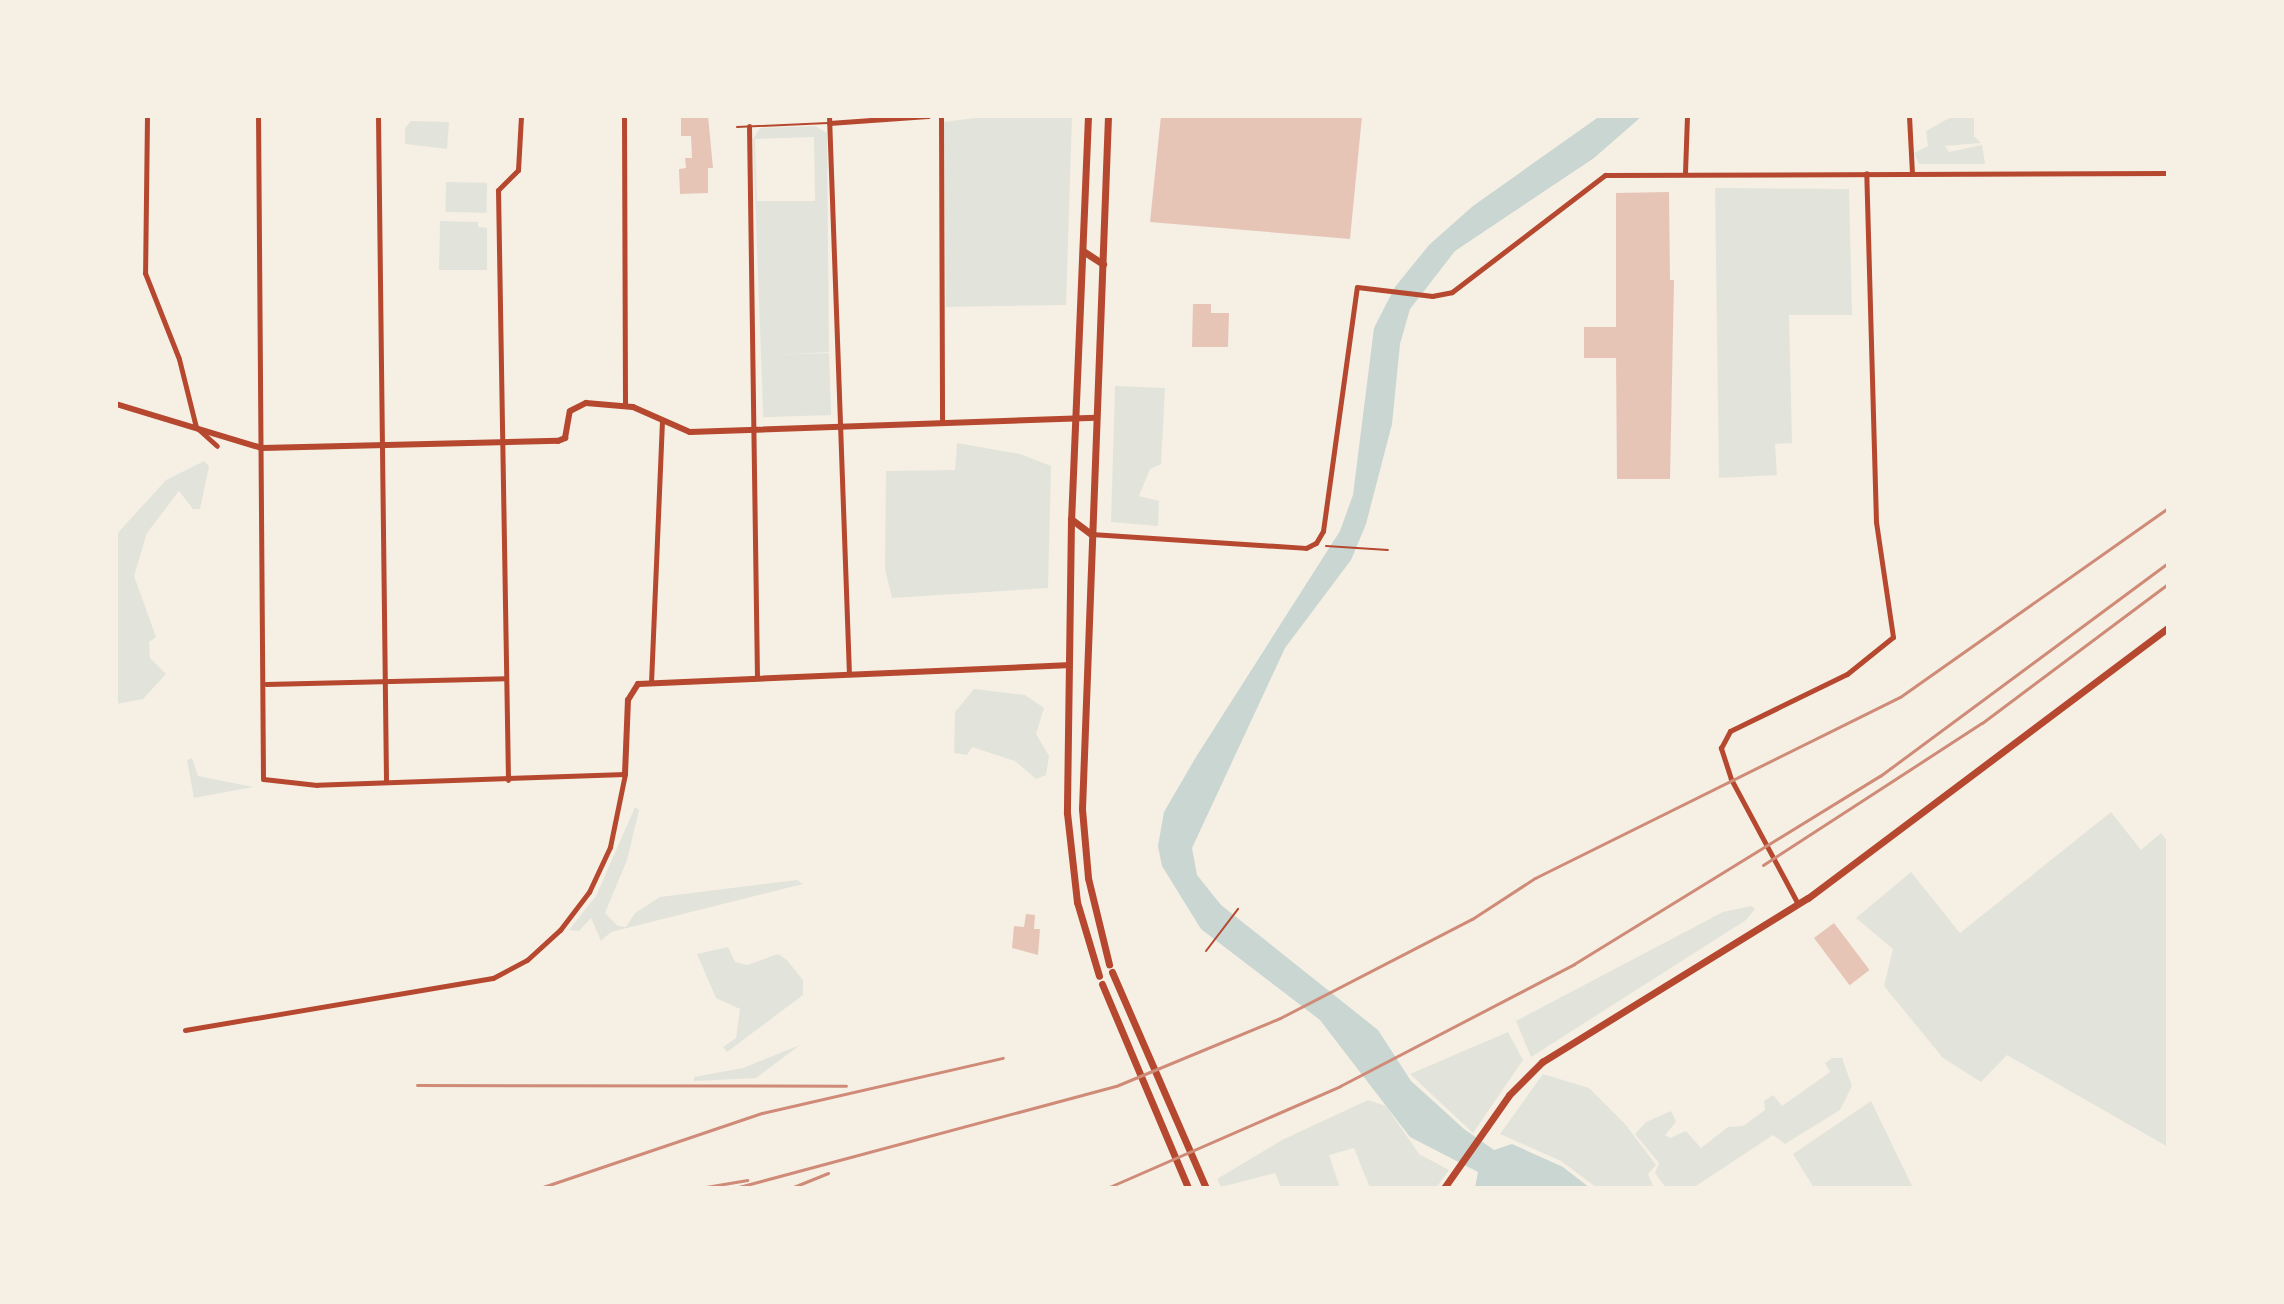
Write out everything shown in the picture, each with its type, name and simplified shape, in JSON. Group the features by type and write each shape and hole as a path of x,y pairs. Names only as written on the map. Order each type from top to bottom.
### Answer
{"main road":[{"path":"1088,116 1066,665 1070,863 1101,980 1188,1188"},
{"path":"1108,116 1085,677 1083,839 1091,897 1110,968 1206,1188"},
{"path":"1082,250 1103,264"},
{"path":"1071,519 1091,534"},
{"path":"1446,1186 1509,1095 1551,1056 1798,904 2168,628"},
{"path":"1066,665 1078,667 1085,677"}],"street":[{"path":"147,116 145,273 179,359 196,427 217,446"},
{"path":"258,116 262,448 258,485 266,684 263,779 317,785 625,774"},
{"path":"378,116 381,681 386,781"},
{"path":"508,780 498,190 518,170 521,116"},
{"path":"624,116 625,405"},
{"path":"849,674 836,427 829,120 928,116"},
{"path":"941,116 942,423"},
{"path":"1685,173 1687,116"},
{"path":"1909,116 1912,173"},
{"path":"749,126 757,678"},
{"path":"1091,534 1306,548 1316,543 1328,502 1357,287 1430,296 1456,290 1603,176 1685,173 2168,173"},
{"path":"1798,904 1731,779 1721,748 1730,731 1847,674 1893,637 1876,522 1866,173"},
{"path":"116,404 262,448 560,441 577,405 625,405 690,432 1096,418"},
{"path":"651,683 662,422"},
{"path":"185,1030 493,978 527,960 560,930 589,892 614,835 625,774 628,697 638,684 1066,665"},
{"path":"266,684 506,678"}],"lane":[{"path":"737,127 829,120"},
{"path":"1326,546 1388,550"},
{"path":"1206,951 1238,909"}],"shaded area":[{"path":"990,116 1072,116 1066,305 946,307 944,122"},
{"path":"1600,116 1642,116 1594,158 1455,251 1410,309 1400,344 1392,424 1366,524 1351,560 1285,648 1192,848 1197,875 1221,905 1378,1030 1411,1081 1464,1129 1494,1150 1512,1144 1563,1167 1590,1188 1475,1188 1478,1172 1410,1137 1320,1020 1201,929 1162,866 1158,846 1164,812 1340,531 1353,495 1374,328 1395,287 1429,245 1473,206"},
{"path":"1953,116 1974,116 1974,136 1981,143 1945,146 1949,152 1982,145 1985,164 1919,164 1914,153 1928,146 1926,131"},
{"path":"411,121 449,122 447,149 405,144 405,128"},
{"path":"815,126 827,133 829,352 761,356 753,139 760,128","holes":["814,137 815,201 757,201 755,139"]},
{"path":"446,182 487,183 486,213 445,212"},
{"path":"1715,188 1849,189 1852,315 1789,315 1792,443 1775,444 1777,475 1719,478"},
{"path":"440,221 478,222 478,227 487,228 487,270 439,270"},
{"path":"829,353 831,415 763,417 761,355"},
{"path":"1115,386 1165,388 1161,464 1150,469 1139,496 1159,501 1158,526 1111,522"},
{"path":"957,443 1020,454 1051,466 1048,588 892,598 885,569 886,471 955,470"},
{"path":"204,461 209,466 200,509 193,509 179,491 147,533 134,576 156,637 149,642 150,658 166,674 143,699 116,704 116,535 166,480"},
{"path":"974,689 1025,695 1044,708 1036,734 1049,756 1046,775 1036,779 1015,761 972,747 967,755 954,753 955,712"},
{"path":"192,758 198,776 253,787 194,798 187,760"},
{"path":"635,807 639,810 627,860 605,913 618,926 626,927 635,913 660,897 797,880 803,884 611,932 601,941 591,918 579,931 569,930 596,896"},
{"path":"2111,812 2141,850 2161,833 2168,842 2168,1147 2007,1055 1981,1082 1943,1058 1884,986 1893,949 1856,918 1911,872 1960,933"},
{"path":"1751,906 1755,909 1746,920 1531,1057 1516,1021 1723,912"},
{"path":"728,947 735,962 747,965 778,954 803,980 803,995 727,1052 723,1047 736,1038 740,1009 716,998 697,954"},
{"path":"1508,1032 1523,1060 1473,1133 1410,1074"},
{"path":"800,1045 756,1078 694,1081 694,1077 743,1068"},
{"path":"1832,1058 1842,1058 1852,1086 1840,1110 1785,1144 1773,1135 1693,1188 1666,1188 1655,1173 1659,1163 1635,1134 1646,1122 1671,1111 1676,1122 1665,1135 1670,1138 1686,1131 1701,1148 1728,1127 1743,1126 1765,1110 1764,1101 1773,1095 1782,1106 1830,1072 1825,1063"},
{"path":"1543,1074 1589,1088 1625,1124 1656,1165 1648,1174 1654,1188 1597,1188 1561,1161 1500,1134"},
{"path":"1368,1100 1386,1106 1419,1154 1449,1170 1436,1188 1370,1188 1354,1148 1329,1155 1340,1188 1281,1188 1275,1173 1221,1187 1217,1179 1282,1140"},
{"path":"1871,1101 1913,1188 1814,1188 1793,1154"}],"building":[{"path":"708,116 713,168 708,168 708,193 680,194 679,169 686,168 685,158 692,158 691,136 681,136 681,118"},
{"path":"1161,116 1362,116 1350,239 1150,222"},
{"path":"1669,192 1670,280 1674,280 1670,479 1617,479 1616,358 1584,358 1584,327 1616,327 1616,193"},
{"path":"1193,304 1211,304 1211,313 1229,313 1228,347 1192,347"},
{"path":"1026,914 1035,915 1034,929 1040,929 1038,955 1012,948 1014,926 1024,927"},
{"path":"1834,923 1870,970 1850,985 1814,938"}],"railway":[{"path":"735,1188 1116,1086 1280,1018 1472,919 1535,878 1900,697 2168,508"},
{"path":"1107,1188 1340,1086 1574,964 1880,776 2168,563"},
{"path":"1763,865 1982,723 2168,584"},
{"path":"540,1188 762,1113 1003,1058"},
{"path":"417,1085 846,1086"},
{"path":"791,1188 828,1173"},
{"path":"700,1188 747,1180"}]}
